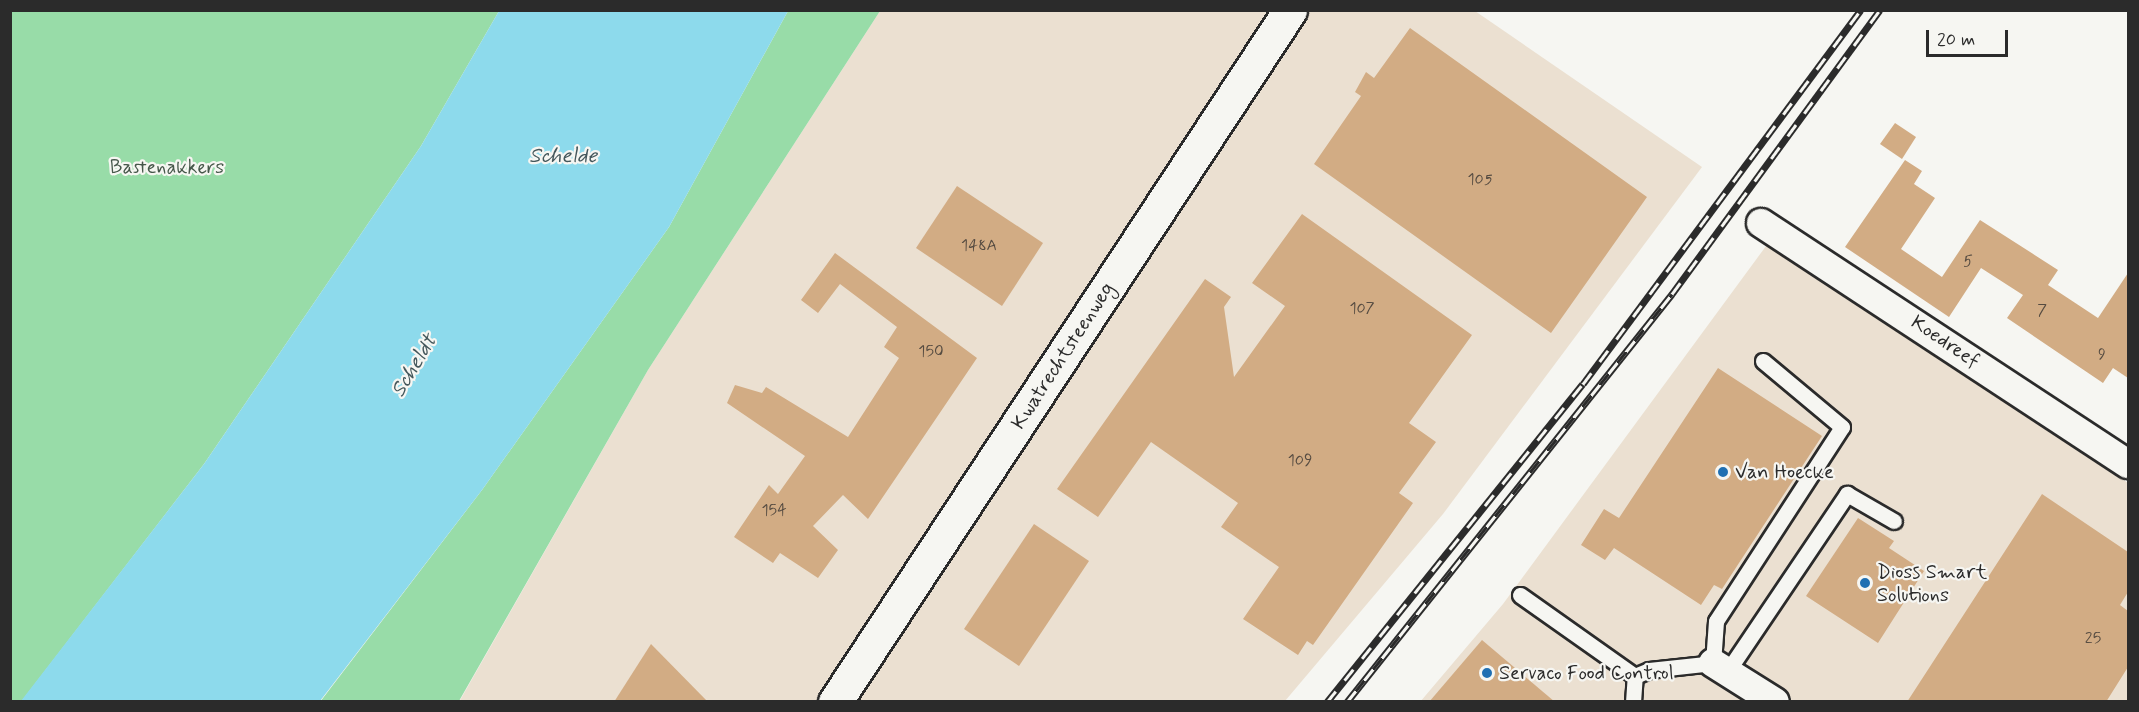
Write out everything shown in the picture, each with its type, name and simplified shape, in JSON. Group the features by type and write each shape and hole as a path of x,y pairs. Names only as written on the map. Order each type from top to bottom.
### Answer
{"street":[{"name":"Kwatrechtsteenweg","path":"835,702 1290,10"},
{"name":"Koedreef","path":"1761,223 2128,464"},
{"path":"1720,667 1775,702"}],"lane":[{"path":"1720,667 1716,621 1842,427 1763,361"},
{"path":"1720,667 1847,494 1893,521"},
{"path":"1520,595 1635,676"},
{"path":"1635,676 1649,670 1720,667"},
{"path":"1633,702 1635,676"}],"shaded area":[{"path":"880,11 1475,11 1702,167 1443,514 1285,701 459,702 648,370"},
{"path":"1769,242 2128,483 2128,701 1420,702 1503,604"}],"green space":[{"name":"Bastenakkers","path":"10,11 499,11 421,146 204,464 21,702 10,701"},
{"path":"788,11 880,11 648,370 459,701 320,702 482,490 669,227"}],"water":[{"name":"Schelde","path":"499,11 788,11 669,227 482,490 320,701 21,701 204,464 421,146"}],"building":[{"path":"1410,28 1647,197 1551,333 1314,164 1361,96 1355,92 1366,72 1374,78"},
{"path":"1895,123 1916,137 1902,159 1880,144"},
{"path":"1905,160 1922,171 1914,184 1935,198 1901,249 1942,277 1980,220 2058,270 2048,285 2098,318 2128,273 2128,378 2113,368 2103,383 2007,318 2023,295 1981,268 1949,317 1845,247"},
{"path":"957,186 1043,243 1002,306 916,248"},
{"path":"1302,214 1472,335 1409,423 1436,442 1399,493 1413,503 1313,645 1307,641 1298,655 1243,619 1279,567 1221,527 1238,503 1151,442 1098,517 1057,489 1205,279 1231,297 1224,307 1234,377 1285,306 1252,283"},
{"path":"835,253 977,358 868,519 843,495 813,526 838,550 818,578 780,553 773,563 734,537 769,485 778,494 805,456 727,403 735,385 762,393 766,387 848,437 899,358 884,347 897,327 840,284 818,313 801,300"},
{"name":"Van Hoecke","path":"1718,368 1822,436 1722,589 1714,585 1701,605 1614,548 1605,560 1581,545 1604,509 1619,518"},
{"path":"2042,494 2128,552 2128,592 2120,605 2128,611 2128,667 2106,702 1907,702"},
{"name":"Dioss Smart Solutions","path":"1858,518 1894,541 1889,548 1924,571 1878,643 1806,596"},
{"path":"1034,524 1089,561 1019,666 964,629"},
{"name":"Servaco Food Control","path":"1482,640 1555,702 1429,702"},
{"path":"651,644 708,702 614,702"}],"railway":[{"path":"1327,702 1583,384 1861,10"},
{"path":"1347,702 1672,294 1880,10"}],"place":[{"name":"Van Hoecke","path":"1723,472"},
{"name":"Dioss Smart Solutions","path":"1865,583"},
{"name":"Servaco Food Control","path":"1487,673"}],"water label":[{"name":"Scheldt","path":"414,366"}]}
